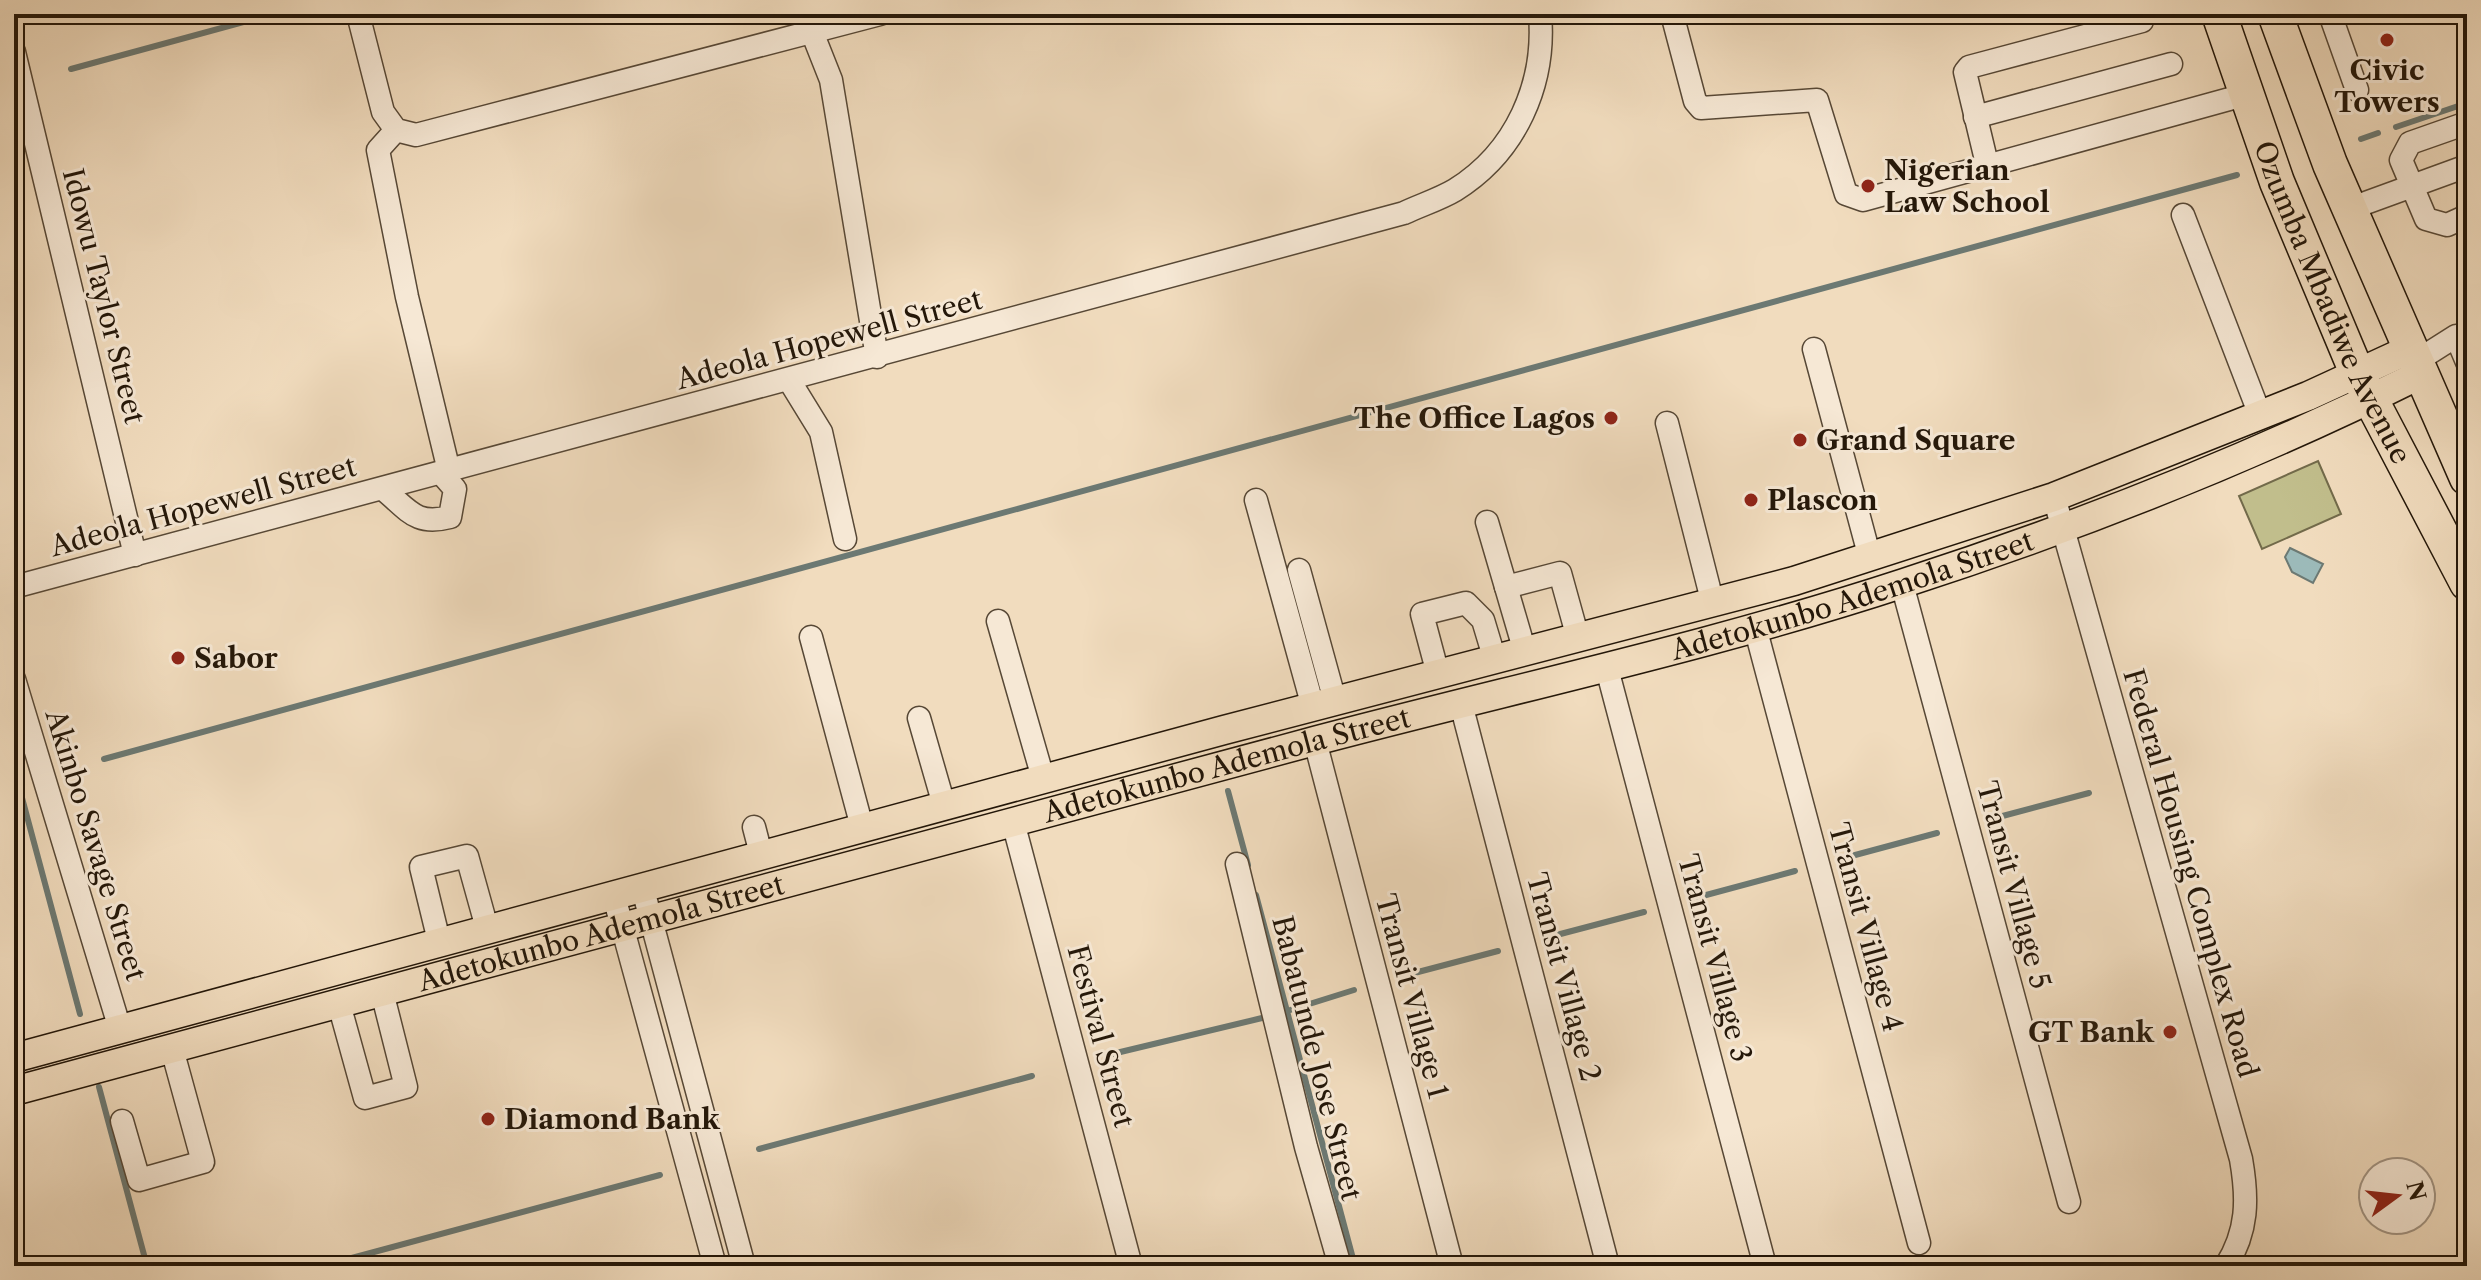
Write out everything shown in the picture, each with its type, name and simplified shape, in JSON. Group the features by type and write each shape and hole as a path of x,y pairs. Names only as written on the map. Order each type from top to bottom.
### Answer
{"highway":[{"name":"Ozumba Mbadiwe Avenue","path":"2219,14 2244,95 2277,182 2363,387 2467,583"},
{"name":"Ozumba Mbadiwe Avenue","path":"2275,14 2349,209 2467,478"}],"main road":[{"name":"Adetokunbo Ademola Street","path":"14,1091 1315,741 1755,627 1902,584 2063,527 2307,429 2363,387 2414,362"},
{"name":"Adetokunbo Ademola Street","path":"14,1058 642,886 758,840 862,827 1713,604 1870,558 2054,497 2260,415 2363,387"}],"street":[{"path":"358,14 383,112 396,130 416,135 880,14"},
{"name":"Adeola Hopewell Street","path":"14,587 1310,241 1404,213 1456,189 1495,158 1529,107 1540,65 1540,14"},
{"path":"1672,14 1695,101 1701,108 1817,100 1846,194 1854,199 1863,200 2244,95"},
{"path":"2330,14 2357,90"},
{"path":"1987,164 1965,72 1969,67 2142,21"},
{"path":"812,32 831,80 877,357"},
{"name":"Idowu Taylor Street","path":"14,52 135,555"},
{"path":"1975,117 2171,64"},
{"path":"2467,123 2410,143 2401,160 2426,219 2435,225 2447,225 2467,216"},
{"path":"383,489 423,521 452,515 455,489 445,472 378,150 396,130"},
{"path":"2349,209 2467,166"},
{"path":"2183,215 2260,415"},
{"path":"2414,362 2453,326 2467,362"},
{"path":"1814,349 1870,558"},
{"path":"789,380 821,432 845,539"},
{"path":"1667,423 1713,604"},
{"name":"Federal Housing Complex Road","path":"2054,497 2241,1159 2246,1208 2243,1230 2226,1266"},
{"path":"1256,500 1324,704"},
{"path":"1487,522 1525,652"},
{"path":"1299,570 1324,704"},
{"path":"1506,587 1560,573 1578,638"},
{"name":"Transit Village 5","path":"1902,584 2069,1202"},
{"path":"1438,674 1422,614 1437,610 1466,603 1483,620 1495,660"},
{"path":"998,621 1043,778"},
{"name":"Transit Village 4","path":"1755,627 1919,1243"},
{"path":"811,637 862,827"},
{"name":"Transit Village 3","path":"1606,665 1765,1266"},
{"name":"Akinbo Savage Street","path":"14,679 120,1029"},
{"name":"Transit Village 2","path":"1461,704 1608,1266"},
{"path":"919,718 944,805"},
{"name":"Transit Village 1","path":"1315,741 1452,1266"},
{"name":"Festival Street","path":"1013,822 1131,1266"},
{"path":"439,941 421,867 467,856 487,928"},
{"name":"Babatunde Jose Street","path":"1237,864 1306,1147 1340,1266"},
{"path":"642,886 744,1266"},
{"path":"613,893 715,1266"},
{"path":"339,1004 365,1098 406,1087 382,992"},
{"path":"122,1121 139,1180 203,1162 172,1049"}],"shaded area":[{"path":"2318,461 2341,514 2262,549 2239,496"}],"water":[{"path":"2290,548 2323,564 2313,583 2292,572 2285,557"}],"waterway":[{"path":"71,69 273,14"},
{"path":"2396,127 2467,103"},
{"path":"2361,139 2378,133"},
{"path":"104,759 2237,175"},
{"path":"14,768 80,1014"},
{"path":"1228,791 1248,865"},
{"path":"1995,818 2089,793"},
{"path":"1844,858 1937,833"},
{"path":"1695,898 1795,871"},
{"path":"1256,895 1355,1266"},
{"path":"1549,937 1644,912"},
{"path":"1399,977 1498,951"},
{"path":"1287,1011 1354,990"},
{"path":"1112,1054 1262,1018"},
{"path":"759,1149 1032,1076"},
{"path":"99,1087 147,1266"},
{"path":"322,1266 660,1175"}],"place":[{"name":"Civic Towers","path":"2387,40"},
{"name":"Nigerian Law School","path":"1868,186"},
{"name":"The Office Lagos","path":"1611,418"},
{"name":"Grand Square","path":"1800,440"},
{"name":"Plascon","path":"1751,500"},
{"name":"Sabor","path":"178,658"},
{"name":"GT Bank","path":"2170,1032"},
{"name":"Diamond Bank","path":"488,1119"}]}
